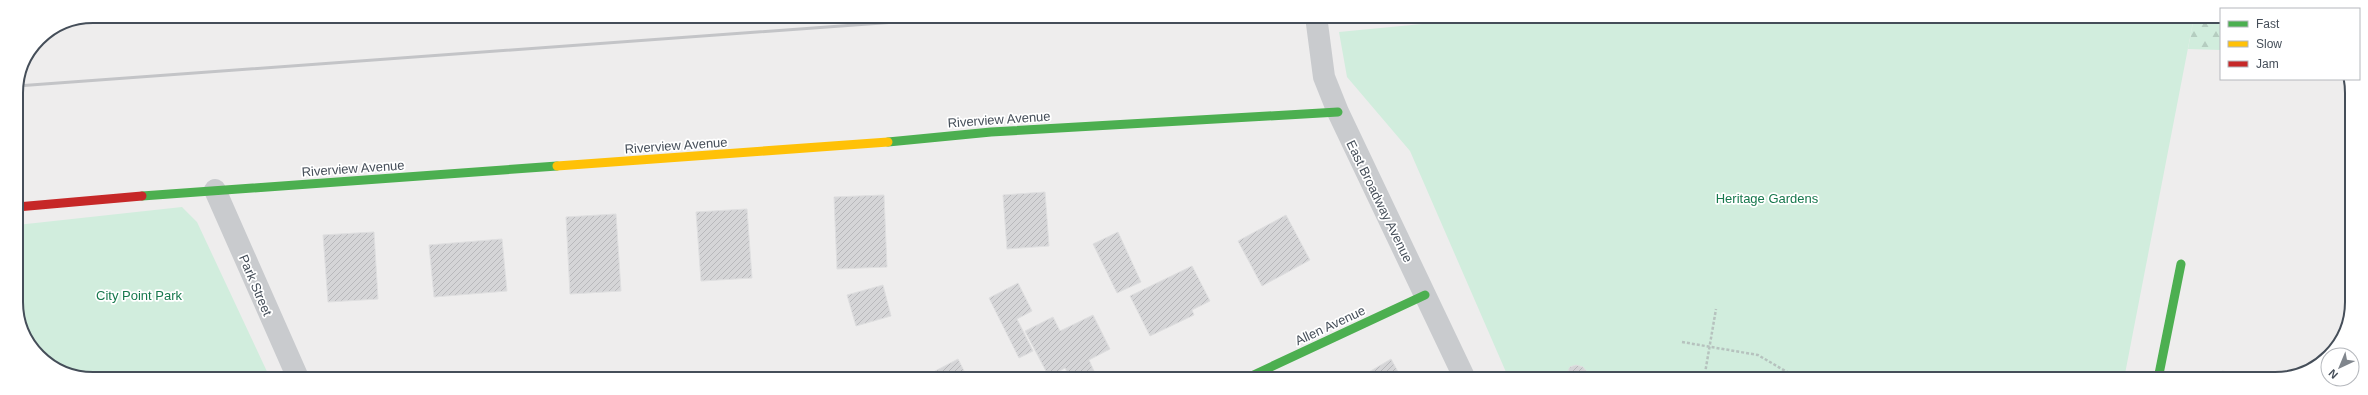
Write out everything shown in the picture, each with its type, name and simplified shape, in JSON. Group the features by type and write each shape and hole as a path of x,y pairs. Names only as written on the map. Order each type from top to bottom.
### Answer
{"street":[{"name":"East Broadway Avenue","path":"1317,23 1324,77 1338,112 1462,372"},
{"name":"Riverview Avenue","path":"23,206 215,190 840,146 991,132 1338,112"},
{"name":"Park Street","path":"215,190 295,372"},
{"path":"2159,372 2181,264"},
{"name":"Allen Avenue","path":"1260,372 1425,295"}],"path":[{"path":"1705,372 1716,309"},
{"path":"1682,342 1758,355 1787,372"}],"green space":[{"name":"Heritage Gardens","path":"1432,23 2193,23 2125,372 1506,372 1410,151 1347,77 1339,32"},
{"path":"2193,23 2220,23 2220,50 2188,49"},
{"name":"City Point Park","path":"182,207 197,222 267,372 93,372 75,370 62,365 43,352 37,345 28,329 24,316 23,224"}],"building":[{"path":"1045,192 1049,246 1007,249 1003,195"},
{"path":"884,195 887,267 837,269 834,197"},
{"path":"747,209 752,278 701,281 696,212"},
{"path":"616,214 621,291 570,294 566,217"},
{"path":"1286,215 1310,260 1262,286 1238,241"},
{"path":"374,232 378,299 328,302 323,235"},
{"path":"1118,232 1141,282 1117,293 1093,244"},
{"path":"502,239 507,291 434,297 429,245"},
{"path":"1192,266 1210,301 1192,310 1194,315 1150,336 1130,296"},
{"path":"1018,283 1032,311 1017,319 1033,351 1019,358 989,298"},
{"path":"883,285 891,316 856,326 847,295"},
{"path":"1093,315 1110,349 1089,360 1094,371 1092,372 1067,372 1065,368 1058,372 1046,372 1025,331 1053,317 1060,331"},
{"path":"958,359 964,372 933,372"},
{"path":"1391,359 1398,372 1369,372"},
{"path":"1576,365 1583,367 1587,372 1568,372 1570,367"}],"railway":[{"path":"24,86 882,23"}],"traffic: fast":[{"path":"888,142 991,132 1338,112"},
{"path":"142,196 557,166"},
{"path":"2159,372 2181,264"},
{"path":"1260,372 1425,295"}],"traffic: slow":[{"path":"557,166 888,142"}],"traffic: jam":[{"path":"23,206 142,196"}]}
